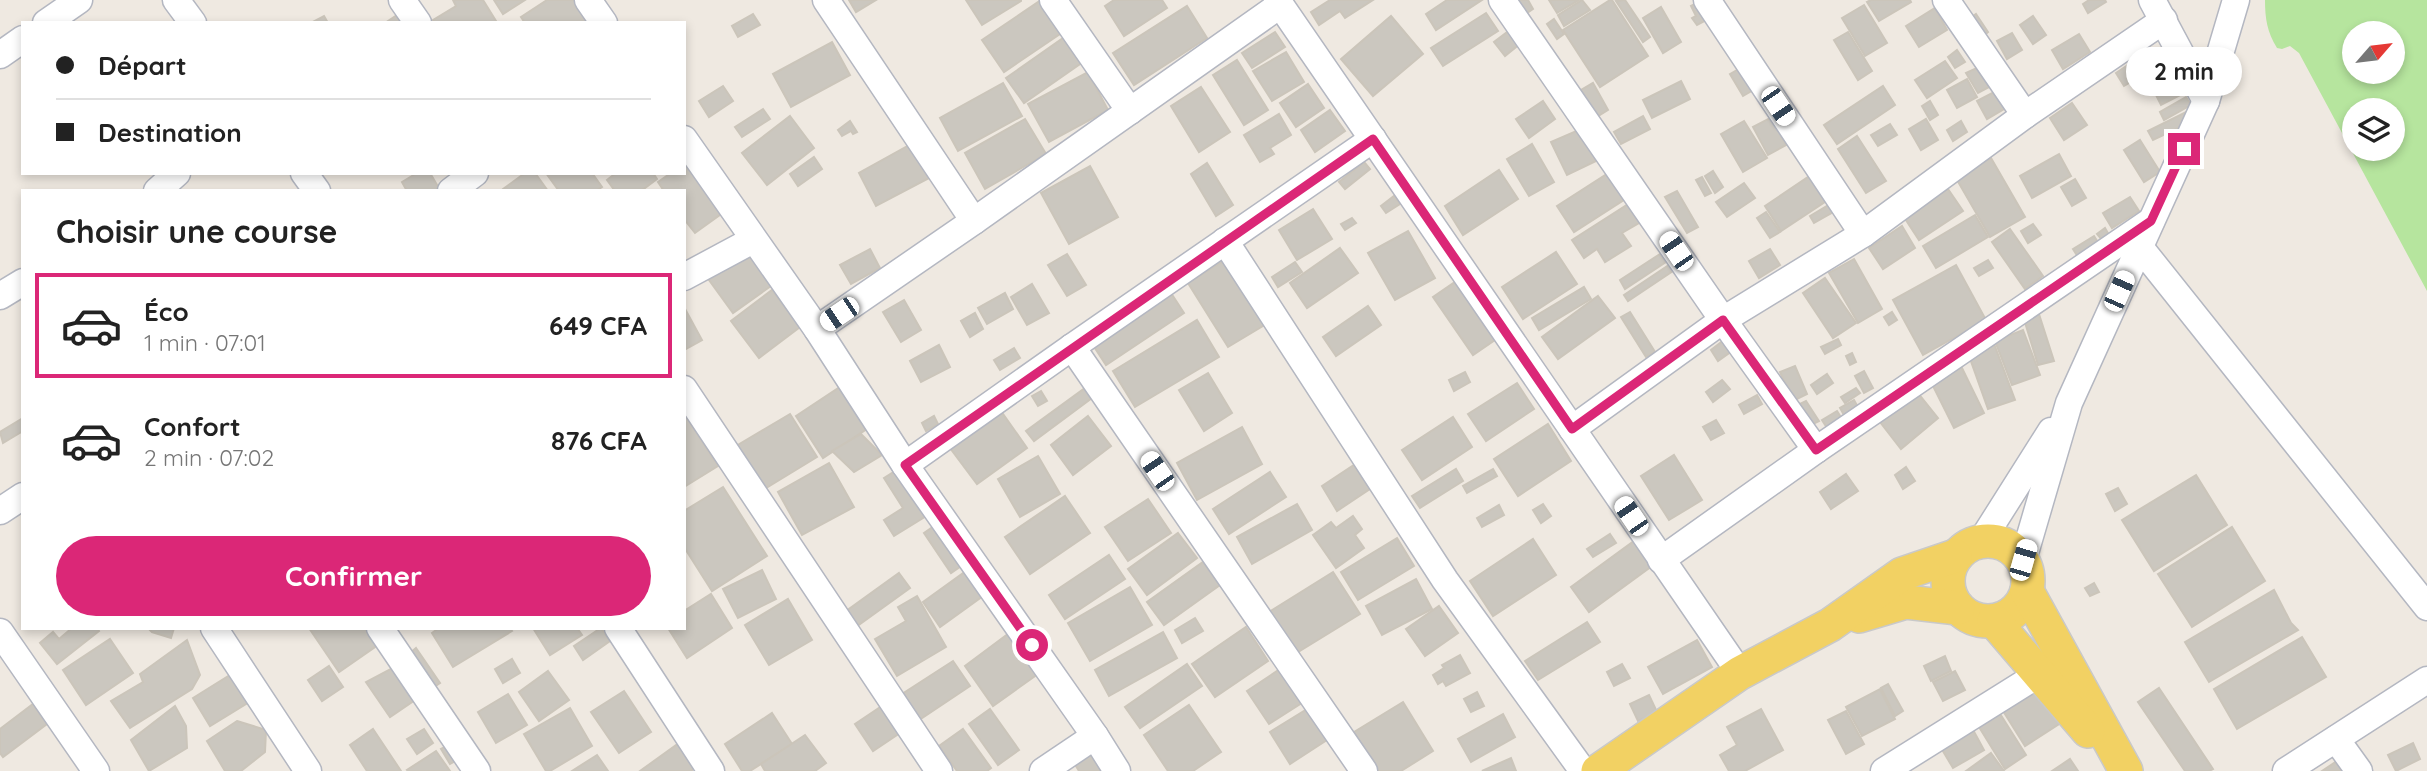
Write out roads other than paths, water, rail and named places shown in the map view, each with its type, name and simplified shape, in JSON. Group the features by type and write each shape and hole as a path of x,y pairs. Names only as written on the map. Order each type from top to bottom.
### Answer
{"main road":[{"path":"1598,771 1740,674 1829,625 1902,574 1969,548 1998,541 2012,548 2124,771"},
{"path":"1969,548 1948,573 1949,592 1958,608 1968,616 1980,621 1994,621 2009,616 2020,605 2025,576"},
{"path":"1829,625 1906,602 1958,608"},
{"path":"1994,621 2124,771"}],"street":[{"path":"49,21 79,0"},
{"path":"176,0 192,21"},
{"path":"402,0 417,21"},
{"path":"587,0 603,21"},
{"path":"826,0 974,221"},
{"path":"1053,0 1130,111"},
{"path":"1502,0 1816,450"},
{"path":"1707,0 1863,234"},
{"path":"1946,0 2025,114"},
{"path":"2025,576 2069,403 2206,101 2236,0"},
{"path":"817,329 1130,111 1278,3 1740,674"},
{"path":"1572,429 1723,320 1863,234 2025,114 2158,10 2206,101"},
{"path":"0,55 21,40"},
{"path":"905,465 1373,139"},
{"path":"686,142 817,329 905,465 1117,771"},
{"path":"159,189 175,175"},
{"path":"454,189 472,175"},
{"path":"1661,561 1816,450 2151,221"},
{"path":"686,276 753,240"},
{"path":"1225,241 1445,580 1583,771"},
{"path":"2139,246 2427,607"},
{"path":"0,296 21,283"},
{"path":"1072,347 1364,771"},
{"path":"686,392 939,771"},
{"path":"1969,548 2069,403"},
{"path":"0,511 21,497"},
{"path":"215,630 308,771"},
{"path":"381,630 477,771"},
{"path":"619,630 711,771"},
{"path":"0,632 96,771"},
{"path":"1884,771 2039,674"},
{"path":"2286,771 2427,680"},
{"path":"1043,771 1095,736"},
{"path":"2336,739 2359,771"}]}
